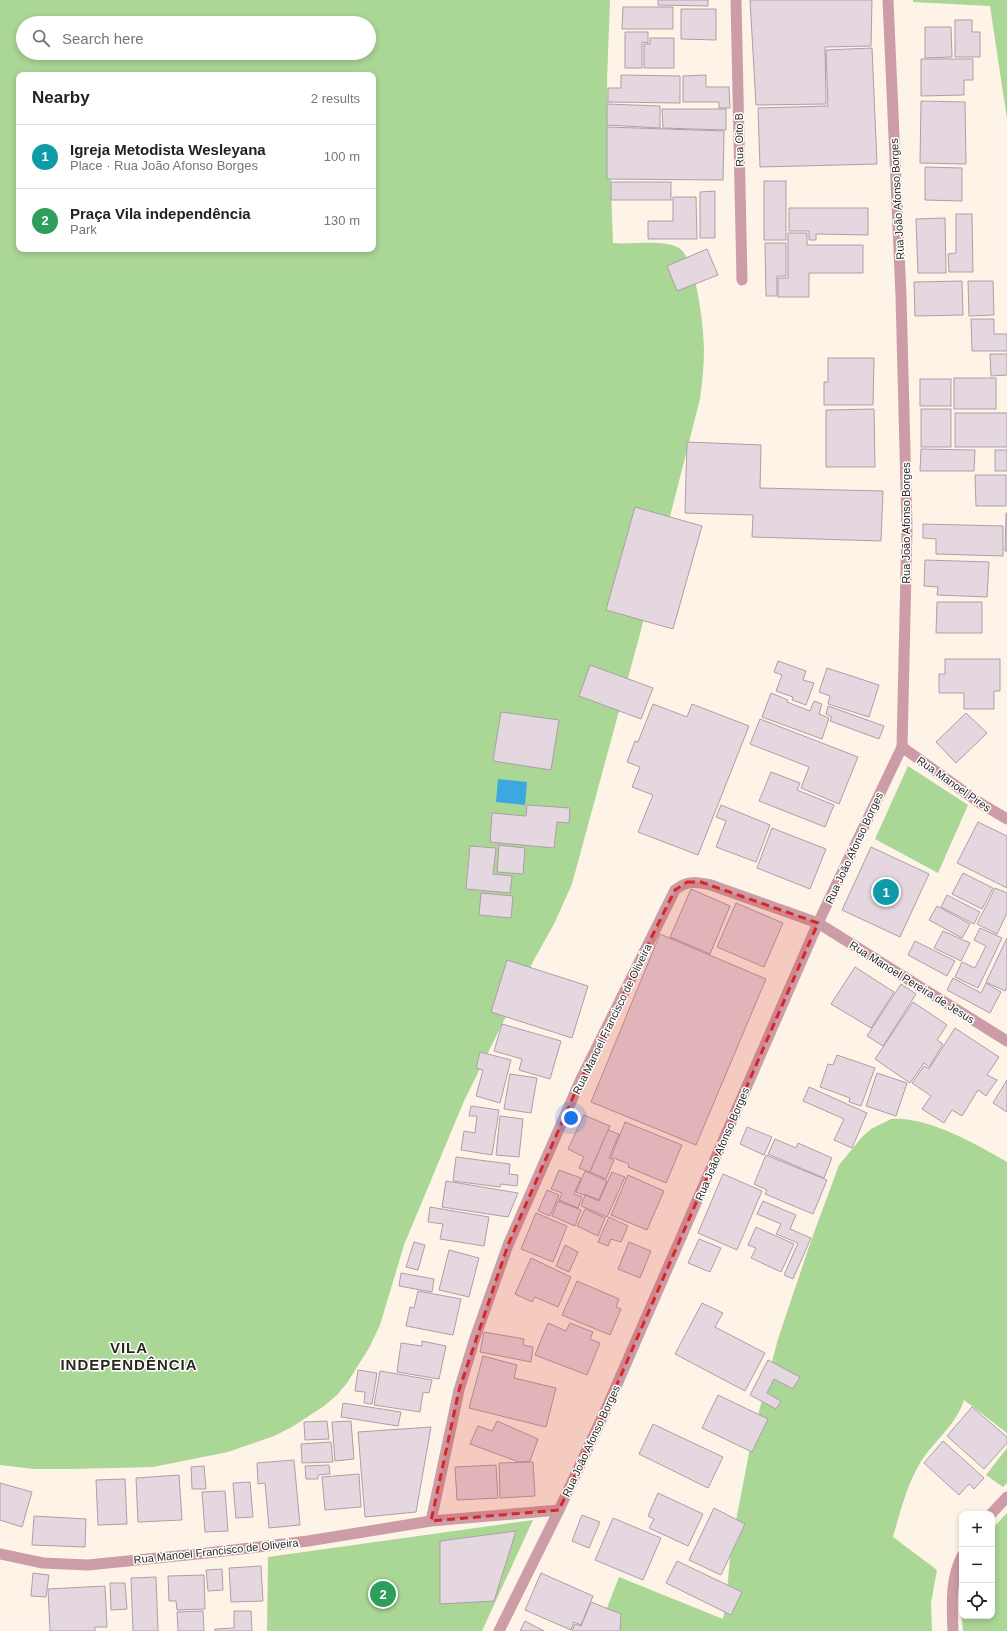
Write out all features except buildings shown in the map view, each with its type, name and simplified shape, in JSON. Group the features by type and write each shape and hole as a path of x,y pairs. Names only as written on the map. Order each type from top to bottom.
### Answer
{"street":[{"name":"Rua Oito B","path":"736,0 742,280"},
{"name":"Rua João Afonso Borges","path":"499,1631 559,1510 608,1405 818,923 902,747 907,528 901,296 888,0"},
{"name":"Rua Manoel Pires","path":"902,747 980,803 1007,820"},
{"name":"Rua Manoel Francisco de Oliveira","path":"431,1521 459,1390 475,1338 508,1245 581,1079 676,890 687,882 711,885 818,923"},
{"name":"Rua Manoel Pereira de Jesus","path":"818,923 1007,1041"},
{"path":"994,1511 1007,1498"},
{"name":"Rua Manoel Francisco de Oliveira","path":"0,1554 43,1564 88,1565 207,1553 308,1540 431,1521 559,1510"},
{"path":"953,1631 952,1592 954,1576 959,1564"}],"highlighted area":[{"path":"687,882 701,882 818,923 608,1405 559,1510 431,1521 459,1390 508,1245 581,1079 675,890"}],"green space":[{"path":"0,0 610,0 607,81 613,243 656,243 672,245 679,248 685,255 695,280 701,312 704,363 700,399 640,634 572,884 554,924 535,958 464,1101 404,1245 380,1325 369,1348 347,1383 337,1395 324,1406 292,1427 274,1436 228,1452 153,1467 34,1469 0,1465"},
{"path":"913,0 1007,0 1007,119 990,6 913,2"},
{"path":"908,766 968,805 938,873 875,839"},
{"path":"891,1119 905,1119 935,1127 981,1147 1007,1162 1007,1433 964,1400 950,1426 930,1449 914,1473 893,1537 937,1570 931,1603 932,1631 598,1631 619,1577 723,1619 726,1603 731,1546 752,1438 778,1339 812,1238 839,1165 862,1137 871,1129"},
{"path":"1007,1448 1007,1483 1003,1487 986,1475"},
{"path":"1007,1513 1007,1631 963,1631 962,1619 995,1619 995,1526"},
{"path":"533,1520 482,1631 267,1631 268,1557"}],"water":[{"path":"498,779 527,782 525,805 496,802"}],"place":[{"name":"Igreja Metodista Wesleyana","path":"886,892"},
{"name":"Praça Vila independência","path":"383,1594"}],"district":[{"name":"VILA INDEPENDÊNCIA","path":"129,1356"}]}
